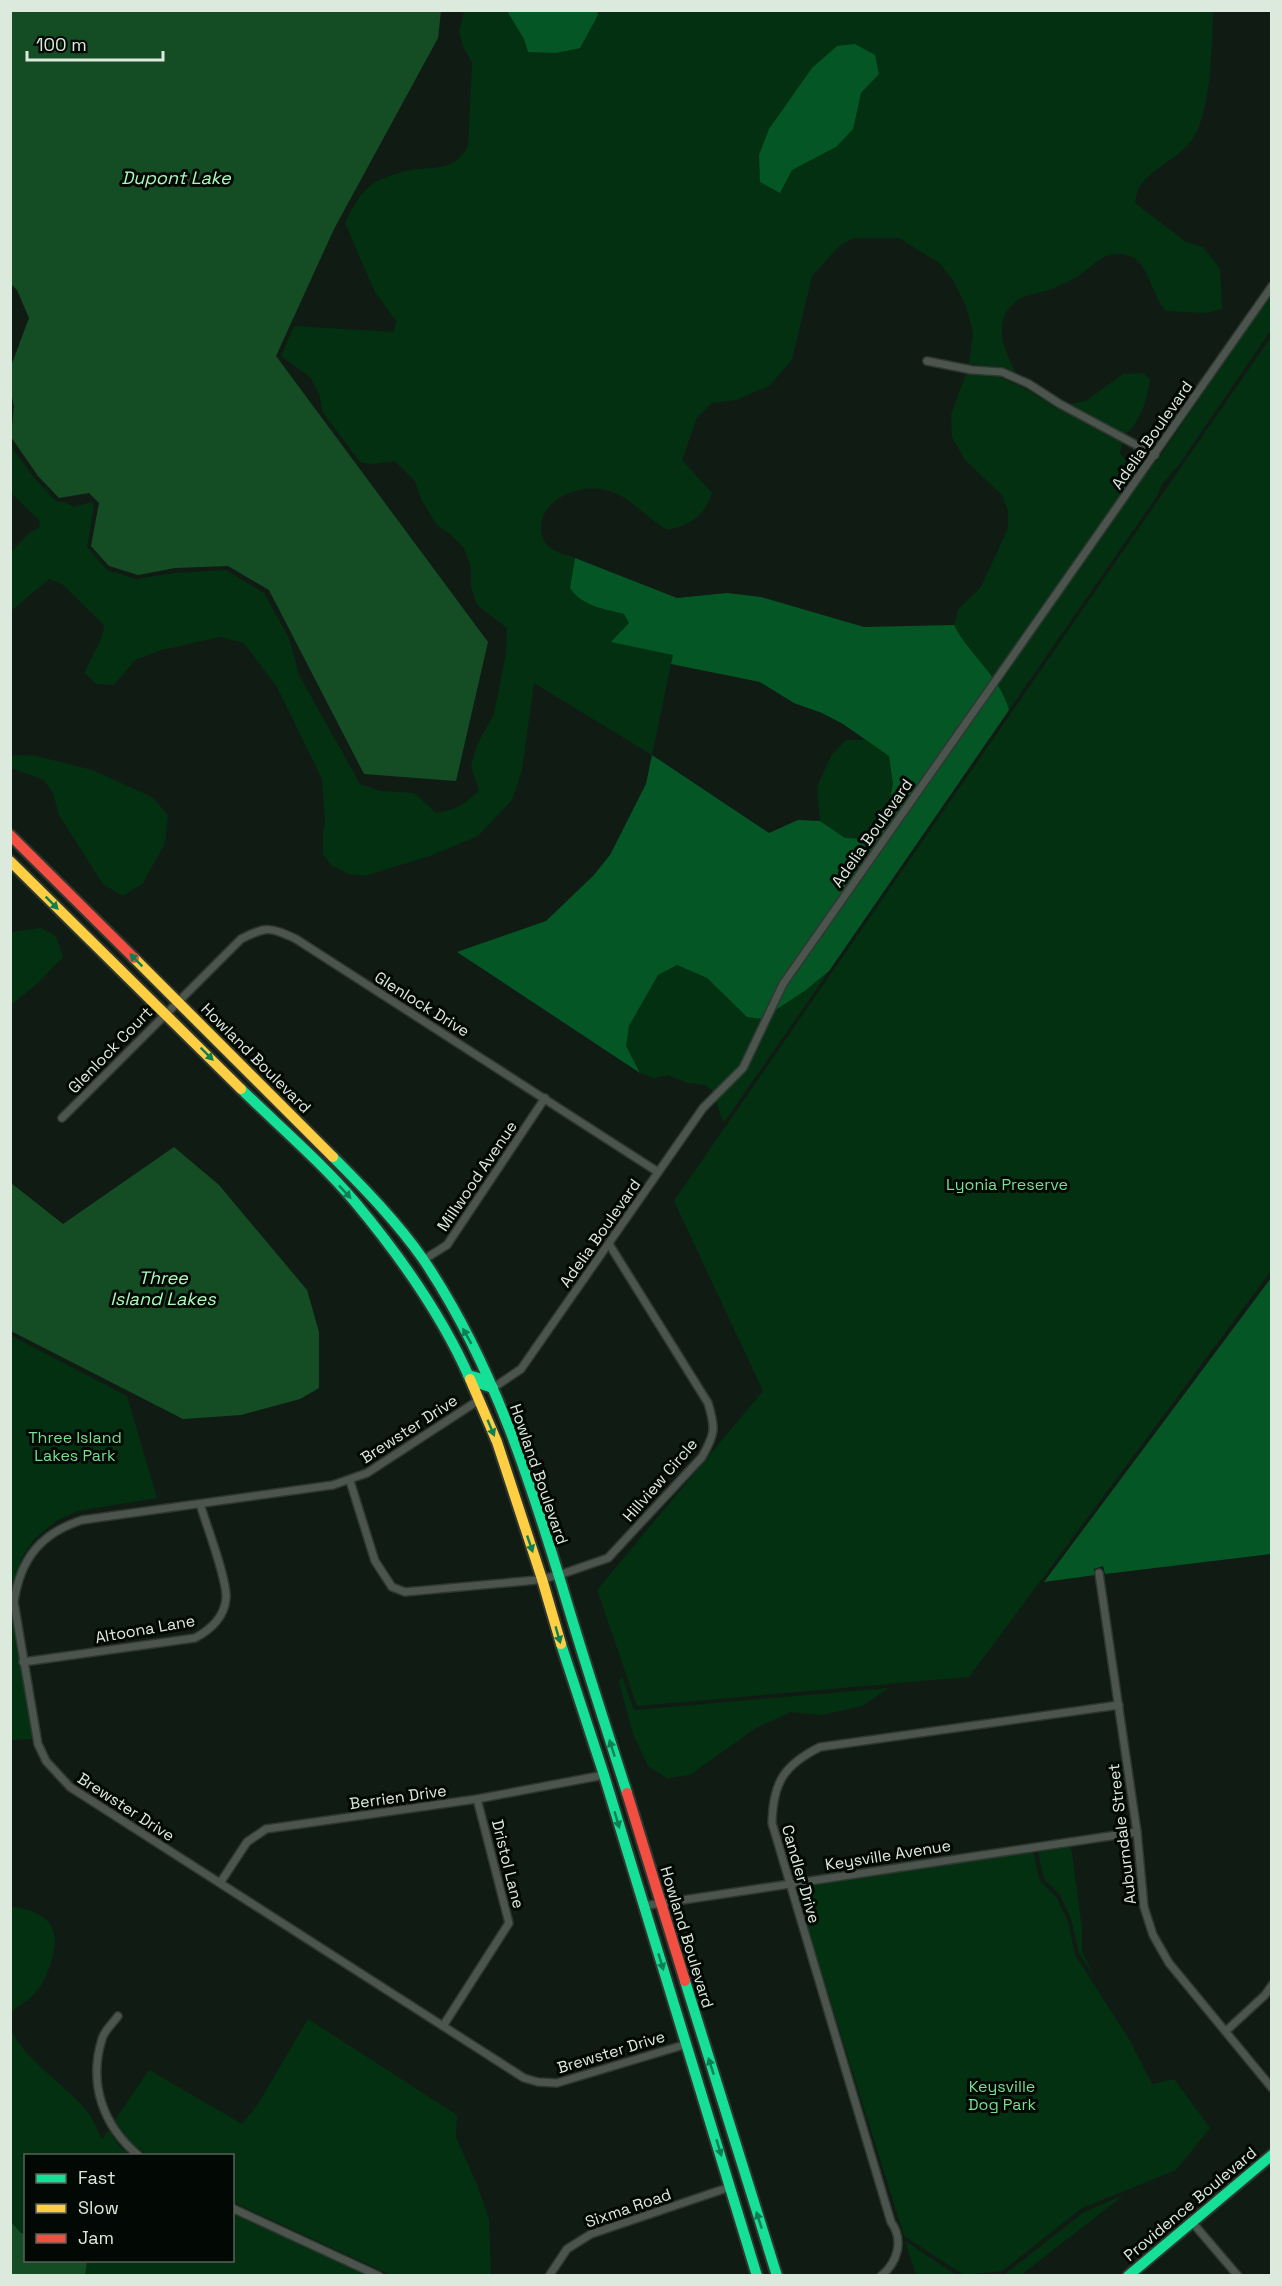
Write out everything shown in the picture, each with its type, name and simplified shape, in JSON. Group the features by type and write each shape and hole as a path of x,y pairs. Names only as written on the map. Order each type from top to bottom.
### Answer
{"main road":[{"name":"Howland Boulevard","path":"10,835 359,1183 423,1260 477,1354 493,1388 559,1575 588,1676 777,2276"},
{"name":"Howland Boulevard","path":"10,861 312,1157 354,1202 439,1318 468,1375 497,1443 542,1578 571,1679 604,1774 758,2276"},
{"path":"468,1375 479,1378 481,1384 493,1388"},
{"name":"Providence Boulevard","path":"1128,2276 1272,2155"}],"street":[{"name":"Adelia Boulevard","path":"493,1388 521,1370 703,1108 742,1068 783,984 946,748 966,723 1272,286"},
{"path":"927,361 972,370 1002,372 1029,384 1060,404 1155,455"},
{"name":"Glenlock Drive","path":"177,1001 241,939 262,929 277,931 296,939 658,1172"},
{"name":"Glenlock Court","path":"62,1118 177,1001"},
{"name":"Millwood Avenue","path":"423,1260 447,1245 545,1098"},
{"name":"Hillview Circle","path":"542,1578 559,1575 608,1558 702,1458 713,1438 713,1420 708,1403 609,1244"},
{"name":"Brewster Drive","path":"479,1400 367,1473 350,1481 82,1520 69,1524 49,1536 29,1557 17,1583 14,1602 38,1744 54,1772 70,1787 524,2078 538,2082 557,2083 687,2044"},
{"path":"350,1481 375,1561 392,1587 405,1592 542,1578"},
{"name":"Altoona Lane","path":"23,1662 195,1638 206,1632 220,1617 226,1599 225,1584 200,1504"},
{"name":"Auburndale Street","path":"1099,1573 1137,1832 1144,1908 1153,1935 1168,1963 1272,2088"},
{"name":"Candler Drive","path":"881,2276 888,2270 898,2252 899,2242 896,2229 891,2222 772,1823 773,1800 780,1780 788,1768 800,1757 820,1747 1119,1705"},
{"name":"Berrien Drive","path":"220,1883 247,1842 266,1830 477,1799 604,1774"},
{"name":"Dristol Lane","path":"443,2026 509,1923 477,1799"},
{"name":"Keysville Avenue","path":"643,1906 1137,1832"},
{"path":"1226,2031 1264,1995 1272,1984"},
{"path":"118,2016 102,2037 96,2075 98,2093 105,2114 124,2144 136,2154"},
{"name":"Sixma Road","path":"549,2276 567,2249 591,2234 730,2187"},
{"path":"234,2209 379,2276"},
{"path":"1192,2222 1238,2276"}],"green space":[{"path":"1212,10 1212,44 1207,97 1198,128 1192,140 1180,152 1145,180 1138,190 1135,203 1186,242 1203,247 1220,269 1222,309 1206,313 1166,311 1138,261 1122,254 1107,256 1068,282 1023,297 1006,313 1003,322 1003,342 1016,373 1003,367 969,364 973,333 966,306 953,280 939,263 899,238 854,238 839,246 812,276 792,360 769,386 736,400 712,403 697,418 682,460 712,493 701,514 690,522 668,530 618,494 600,489 588,489 566,494 556,500 543,516 541,532 547,545 555,551 575,558 570,588 603,609 624,614 629,623 622,630 673,655 652,755 534,683 522,770 512,800 478,836 430,856 364,876 349,874 331,865 323,855 325,823 322,779 277,687 244,643 220,637 161,650 135,660 114,685 96,684 85,673 99,644 104,625 62,584 49,579 11,611 11,552 32,531 39,528 40,521 11,493 10,445 35,479 56,501 74,507 91,502 94,505 87,547 107,570 136,579 175,573 226,570 264,593 289,638 299,675 360,784 380,791 414,793 436,813 454,808 470,799 479,790 471,766 477,745 494,714 506,653 507,628 477,605 471,587 471,567 464,548 437,525 422,501 415,481 395,461 372,464 360,462 322,411 320,396 311,378 281,356 294,326 394,332 396,321 375,292 345,223 353,207 372,184 403,172 450,164 463,154 468,146 472,63 459,32 464,11 507,11 524,39 528,52 597,15 597,11","holes":["875,55 879,74 861,93 857,108 836,147 792,170"]},
{"path":"1271,294 1271,330 1178,466 1162,484 1157,496 1009,710 992,676 968,647 954,625 958,610 981,587 1008,528 1008,511 1002,495 965,460 952,437 951,415 966,374 1000,377 1026,389 1122,443 1120,453 1132,469 1131,482 1149,458 1156,462"},
{"name":"Lyonia Preserve","path":"1271,337 1271,1271 969,1677 637,1706 597,1590 763,1391 674,1201"},
{"path":"1143,373 1150,379 1145,401 1136,422 1126,434 1071,404 1086,401 1123,374"},
{"path":"846,740 867,740 889,756 893,784 886,817 865,839 845,838 820,821 817,787 831,756"},
{"path":"14,755 36,756 92,770 152,797 168,815 165,843 143,883 123,896 103,884 59,815 53,793 44,780 11,768 11,758"},
{"path":"41,928 56,936 63,957 40,981 11,1005 11,932"},
{"path":"677,965 707,978 747,1017 762,1019 806,990 829,971 725,1121 722,1119 712,1090 704,1085 687,1083 668,1075 655,1078 640,1073 625,1046 629,1026 658,975"},
{"name":"Three Island Lakes Park","path":"10,1335 127,1396 157,1498 77,1511 56,1521 34,1539 21,1559 12,1600 34,1739 11,1740"},
{"path":"622,1676 633,1708 636,1710 889,1688 862,1706 821,1715 791,1712 756,1728 690,1775 667,1778 648,1766 633,1734 619,1682"},
{"path":"1071,1847 1082,1928 1082,1951 1094,1976 1079,1953 1071,1919 1060,1895 1044,1879 1038,1852"},
{"name":"Keysville Dog Park","path":"1033,1852 1040,1881 1056,1897 1068,1921 1075,1955 1129,2039 1152,2084 1174,2079 1210,2128 1176,2170 1082,2208 1002,2271 964,2275 904,2236 798,1897 806,1886 820,1883"},
{"path":"15,1907 45,1918 54,1932 55,1941 46,1977 32,1996 11,2014 10,1908"},
{"path":"308,2019 457,2115 456,2137 489,2219 491,2275 391,2275 234,2202 234,2154 146,2154 128,2140 115,2120 149,2070 242,2124 258,2104"},
{"path":"10,2027 24,2050 86,2110 102,2139 109,2130 120,2147 130,2154 24,2154 24,2256 11,2249"},
{"path":"1124,2195 1021,2275 1004,2275 1084,2212"},
{"path":"234,2214 366,2275 53,2276 33,2262 234,2262"},
{"path":"905,2241 956,2275 916,2275"}],"shaded area":[{"path":"507,11 597,11 598,15 580,48 556,53 528,52 524,39"},
{"path":"855,44 875,55 879,74 861,93 853,129 836,147 792,170 780,193 760,182 759,155 769,129 812,68 837,46"},
{"path":"575,558 677,598 727,593 761,597 864,627 954,625 968,647 992,676 1009,710 829,971 806,990 762,1019 747,1017 707,978 677,965 658,975 629,1026 626,1046 640,1073 457,952 546,921 593,876 610,855 646,784 652,755 769,833 798,820 820,821 845,838 865,839 886,817 893,784 889,756 843,724 822,713 794,703 760,682 671,664 673,655 611,642 629,623 624,614 587,603 570,588"},
{"path":"1271,1278 1271,1554 1105,1574 1103,1566 1094,1569 1095,1575 1044,1582"}],"water":[{"name":"Dupont Lake","path":"11,10 441,11 438,38 334,229 276,356 488,642 456,781 364,774 269,590 228,566 175,568 138,575 109,566 91,546 99,503 89,493 59,498 38,476 11,437 14,406 11,393 11,366 29,318 17,290 11,284"},
{"name":"Three Island Lakes","path":"174,1147 219,1185 307,1290 319,1332 319,1388 300,1399 241,1415 183,1419 11,1331 11,1183 63,1224"},
{"path":"11,2222 24,2234 24,2262 87,2262 85,2275 11,2275"}],"traffic: fast":[{"path":"241,1089 300,1144 372,1222 433,1309 470,1379"},
{"path":"333,1157 392,1219 423,1259 448,1299 491,1383 540,1516 627,1793"},
{"path":"468,1375 479,1378 481,1384 493,1388"},
{"path":"561,1644 604,1775 757,2276"},
{"path":"685,1981 777,2276"},
{"path":"1128,2276 1272,2155"}],"traffic: slow":[{"path":"10,861 241,1089"},
{"path":"134,958 333,1157"},
{"path":"470,1379 497,1442 561,1644"}],"traffic: jam":[{"path":"10,835 134,958"},
{"path":"627,1793 685,1981"}]}
